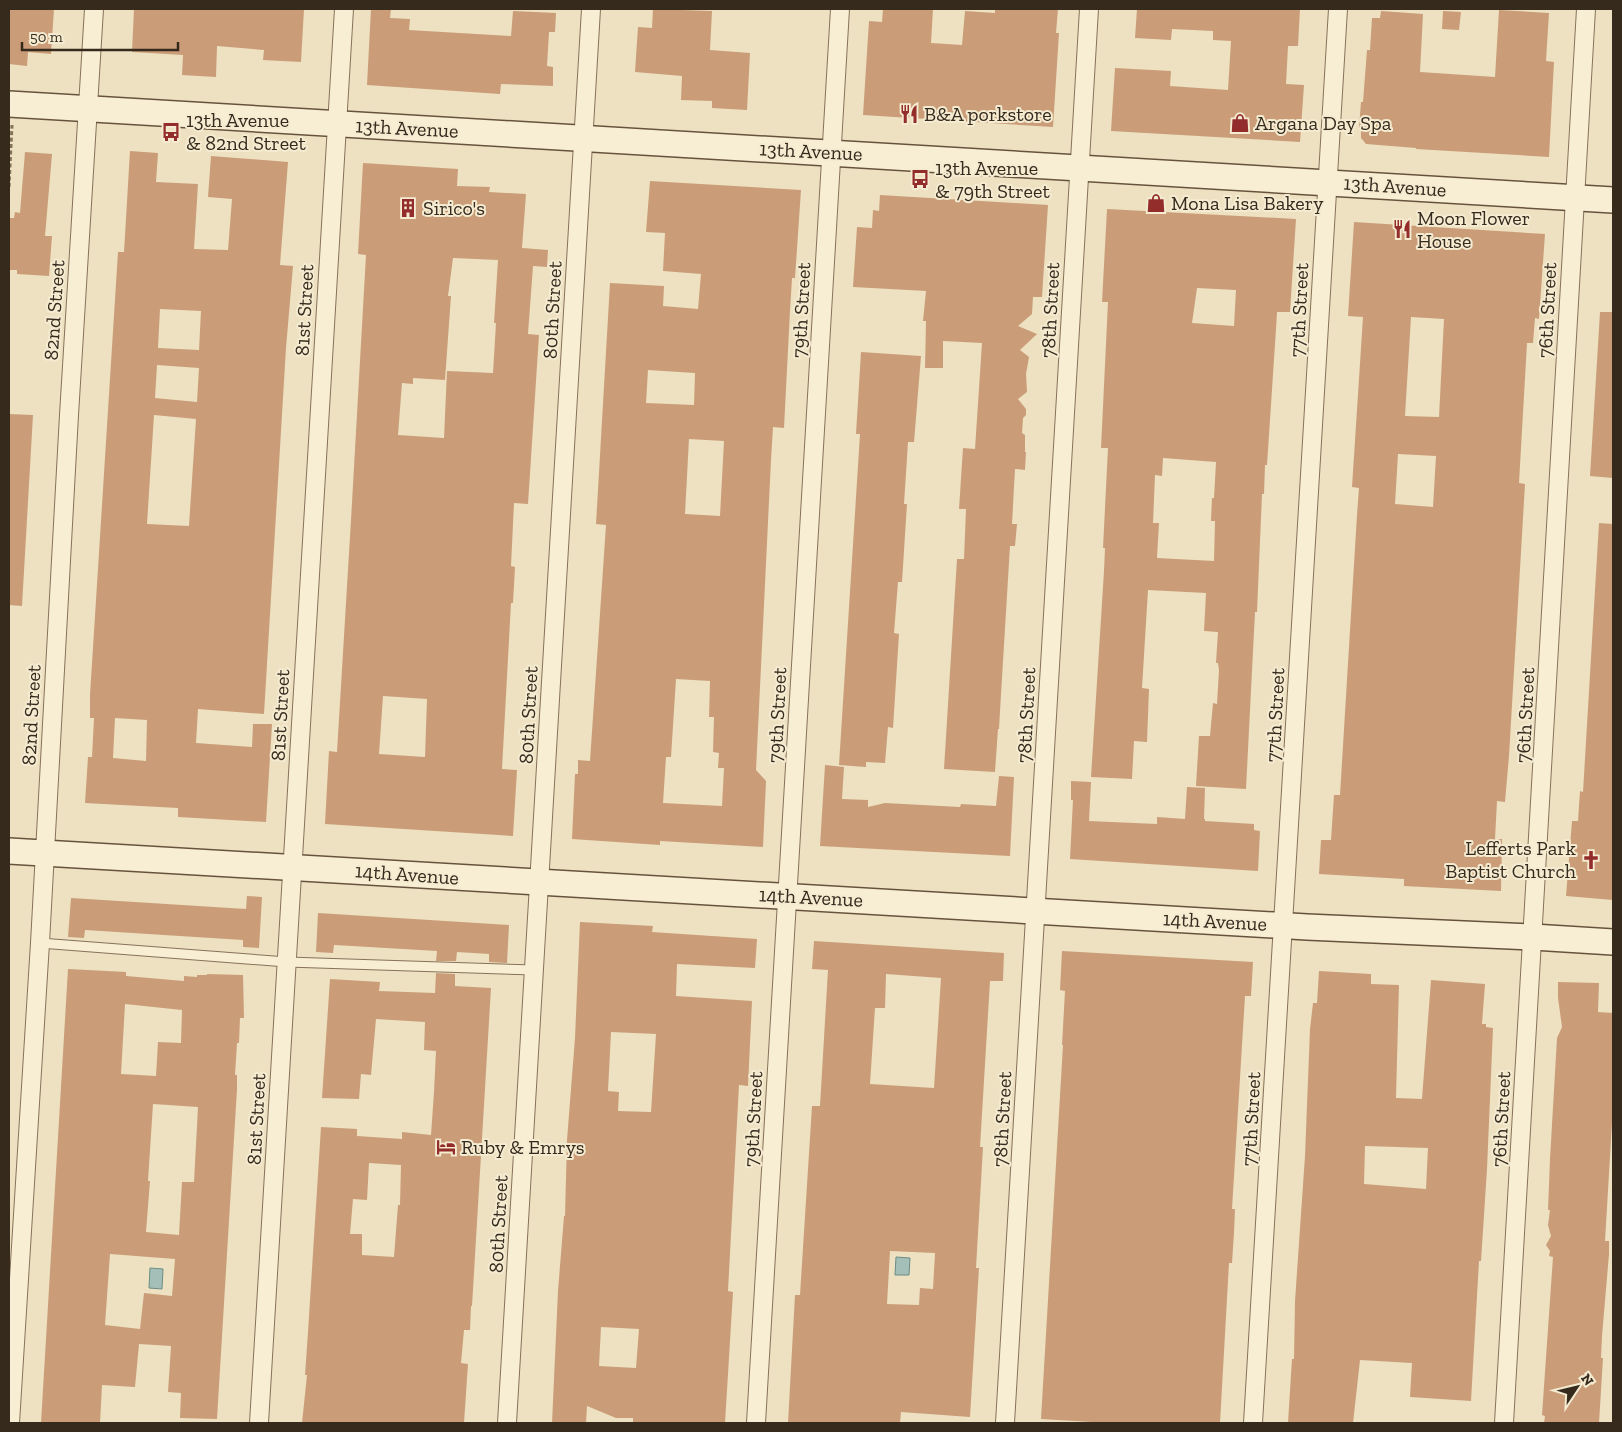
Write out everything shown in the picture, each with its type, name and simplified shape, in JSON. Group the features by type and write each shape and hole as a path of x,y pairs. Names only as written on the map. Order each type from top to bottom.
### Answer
{"main road":[{"name":"13th Avenue","path":"11,105 1613,200"},
{"name":"14th Avenue","path":"9,851 1036,911 1284,925 1534,936 1613,942"}],"street":[{"name":"82nd Street","path":"10,1423 94,9"},
{"name":"81st Street","path":"259,1423 344,9"},
{"name":"80th Street","path":"507,1423 591,9"},
{"name":"79th Street","path":"756,1423 840,9"},
{"name":"78th Street","path":"1005,1423 1089,9"},
{"name":"77th Street","path":"1254,1423 1338,9"},
{"name":"76th Street","path":"1504,1423 1534,936 1586,9"}],"lane":[{"path":"40,943 287,962 535,970"}],"path":[{"path":"9,186 11,105"}],"water":[{"path":"896,1257 910,1258 909,1275 895,1275"},
{"path":"150,1268 163,1269 162,1289 149,1288"}],"building":[{"path":"9,9 54,9 51,54 28,52 27,66 9,64"},
{"path":"134,9 304,9 301,62 263,60 264,50 217,46 216,77 182,75 183,55 132,52"},
{"path":"371,9 391,9 390,18 410,19 409,30 511,36 513,11 556,13 555,32 549,32 547,66 553,67 553,86 501,84 500,94 367,85"},
{"path":"653,9 712,11 710,50 750,53 747,110 712,108 712,101 681,100 682,76 635,72 638,27 652,28"},
{"path":"883,9 933,9 931,43 962,45 965,11 995,13 995,9 1058,9 1056,33 1059,33 1053,127 863,115 869,21 882,22"},
{"path":"1137,9 1300,9 1298,46 1288,46 1286,84 1304,85 1300,142 1111,131 1115,68 1171,71 1170,86 1228,90 1231,41 1213,40 1213,31 1172,29 1171,40 1135,38"},
{"path":"1499,10 1549,13 1546,61 1554,62 1549,157 1366,144 1361,138 1361,128 1359,128 1367,50 1370,50 1372,18 1380,18 1381,11 1423,14 1420,72 1495,77"},
{"path":"1443,11 1461,12 1459,30 1442,29"},
{"path":"130,151 158,153 156,182 198,184 194,249 228,250 232,199 208,197 211,156 288,162 280,265 293,266 286,348 264,714 198,709 196,743 252,747 253,724 272,724 266,822 178,817 178,808 85,803 88,757 92,757 94,718 90,718 90,695 118,252 124,252","holes":["160,309 201,311 199,350 158,348","157,365 199,368 197,402 155,398","154,415 196,419 189,526 147,524","115,718 147,720 146,761 113,758"]},
{"path":"25,152 52,154 45,236 52,236 49,276 17,274 17,270 9,270 9,218 14,218 15,212 20,213"},
{"path":"363,163 458,169 457,186 490,187 489,192 526,194 522,248 548,250 547,267 533,266 528,334 539,335 528,504 514,503 511,566 515,567 513,603 511,603 502,769 517,770 513,836 325,824 329,751 337,752 351,520 366,255 358,254","holes":["453,258 498,260 493,373 447,371 444,438 398,435 402,383 413,384 413,378 445,380 451,296 448,296","383,696 427,699 425,757 379,754"]},
{"path":"650,181 801,190 795,278 792,278 784,428 773,427 771,460 756,770 766,781 763,847 660,841 660,845 572,839 575,774 578,774 578,760 590,761 606,525 596,524 610,283 664,286 663,306 698,309 701,274 663,271 665,233 646,232","holes":["648,370 695,373 694,405 646,403","689,439 724,441 720,516 685,514","676,679 710,681 709,717 714,717 713,752 719,753 718,768 724,768 722,806 663,803 666,757 671,757"]},
{"path":"880,195 1048,205 1042,297 1033,297 1032,314 1018,326 1037,334 1020,350 1029,357 1026,374 1027,392 1018,399 1026,409 1022,433 1025,435 1025,470 1015,469 1012,524 1017,524 1015,546 1010,546 995,772 944,769 957,559 964,559 966,509 959,509 963,448 975,449 982,343 943,341 943,368 925,368 926,321 923,321 926,291 853,287 857,227 872,228 873,210 879,211"},
{"path":"1107,209 1296,219 1290,312 1277,312 1267,465 1265,465 1264,494 1262,494 1246,789 1196,786 1199,736 1210,736 1213,703 1217,704 1219,670 1218,663 1216,663 1218,632 1204,631 1206,593 1148,590 1142,688 1149,689 1147,742 1134,741 1132,779 1091,777 1104,571 1105,548 1103,548 1108,448 1101,448 1108,302 1102,302","holes":["1197,288 1236,290 1234,326 1192,323","1163,458 1216,462 1211,521 1215,521 1214,561 1157,558 1159,523 1153,523 1155,475 1162,476"]},
{"path":"1354,222 1545,234 1539,319 1535,318 1533,343 1527,343 1519,483 1525,484 1509,756 1505,802 1497,801 1495,839 1502,839 1501,891 1404,886 1404,879 1319,874 1321,840 1331,840 1334,795 1340,795 1359,488 1352,487 1363,317 1348,316","holes":["1411,317 1444,319 1439,417 1405,416","1398,454 1436,456 1433,507 1395,504"]},
{"path":"1600,312 1613,312 1613,478 1590,476"},
{"path":"861,352 921,356 914,442 908,442 904,504 907,504 902,582 898,582 894,633 899,634 893,728 888,727 885,763 866,762 866,767 839,765 860,434 856,434"},
{"path":"9,414 33,415 22,606 9,605"},
{"path":"1599,523 1613,524 1613,900 1566,896 1572,821 1578,821 1580,791 1583,792"},
{"path":"825,765 844,767 842,799 868,800 868,807 885,803 960,807 961,804 996,806 999,776 1014,777 1010,856 820,846"},
{"path":"1071,781 1091,782 1089,821 1157,824 1157,817 1185,819 1187,787 1205,788 1205,821 1254,824 1254,830 1260,831 1258,871 1070,859 1073,800 1071,800"},
{"path":"247,896 262,897 259,948 243,947 243,940 85,930 84,938 68,937 71,898 246,909"},
{"path":"318,913 509,925 507,963 489,962 489,954 457,952 456,961 436,961 437,951 334,945 333,953 316,952"},
{"path":"580,922 653,926 652,932 757,939 755,968 677,964 676,996 752,1001 748,1086 739,1085 728,1291 733,1292 725,1423 633,1423 633,1418 616,1418 587,1406 586,1423 552,1423 558,1291 565,1216 567,1140 575,1038","holes":["611,1032 656,1034 651,1112 618,1111 619,1092 608,1091","601,1327 639,1329 636,1368 599,1366"]},
{"path":"814,941 1004,953 1003,981 990,981 980,1147 983,1147 976,1268 979,1268 970,1417 901,1412 900,1423 788,1423 795,1295 800,1295 812,1106 820,1106 828,970 812,969","holes":["886,974 941,978 934,1088 870,1084 875,1008 885,1008","890,1251 935,1253 933,1289 920,1288 919,1305 887,1304"]},
{"path":"1062,951 1253,962 1251,996 1245,996 1232,1209 1235,1209 1234,1233 1232,1263 1229,1263 1220,1423 1108,1423 1041,1419 1063,1045 1065,991 1060,990"},
{"path":"68,969 126,972 126,976 184,981 184,976 197,977 197,975 207,974 243,975 244,1018 240,1018 239,1043 237,1043 235,1075 237,1075 237,1089 217,1419 180,1418 181,1393 168,1392 171,1346 139,1344 135,1387 102,1385 100,1423 41,1423","holes":["125,1004 182,1010 181,1043 158,1042 156,1076 121,1074","153,1104 198,1107 194,1182 182,1182 179,1235 146,1232 150,1181 148,1181","110,1254 175,1259 172,1296 144,1293 140,1329 105,1325"]},
{"path":"1319,971 1371,974 1371,984 1399,985 1396,1098 1422,1099 1431,980 1485,984 1482,1024 1493,1028 1487,1169 1481,1261 1479,1261 1471,1401 1410,1397 1412,1363 1360,1360 1353,1423 1288,1423 1292,1359 1294,1359 1295,1301 1305,1156 1310,1029 1313,1003 1317,1003","holes":["1365,1146 1428,1148 1426,1189 1364,1184"]},
{"path":"436,973 455,974 455,986 491,988 472,1306 470,1330 464,1330 461,1363 468,1364 464,1423 302,1423 307,1375 305,1375 321,1127 357,1129 357,1136 402,1139 402,1132 431,1135 434,1092 436,1051 424,1050 425,1022 376,1019 371,1075 361,1074 359,1099 322,1098 330,979 380,982 379,991 435,993","holes":["369,1163 401,1165 400,1205 398,1205 394,1257 362,1255 362,1234 350,1234 353,1199 367,1200"]},
{"path":"1558,982 1599,983 1598,1012 1613,1013 1613,1106 1605,1241 1609,1241 1609,1254 1602,1336 1601,1358 1603,1358 1599,1423 1544,1423 1545,1416 1542,1415 1553,1257 1549,1256 1550,1251 1546,1245 1551,1236 1548,1225 1550,1210 1548,1210 1550,1159 1557,1038 1562,1027"}],"place":[{"name":"B&A porkstore","path":"909,114"},
{"name":"Argana Day Spa","path":"1240,123"},
{"name":"13th Avenue & 82nd Street","path":"171,132"},
{"name":"13th Avenue & 79th Street","path":"920,179"},
{"name":"Mona Lisa Bakery","path":"1156,203"},
{"name":"Sirico's","path":"408,208"},
{"name":"Moon Flower House","path":"1402,229"},
{"name":"Lefferts Park Baptist Church","path":"1591,860"},
{"name":"Ruby & Emrys","path":"446,1147"}]}
